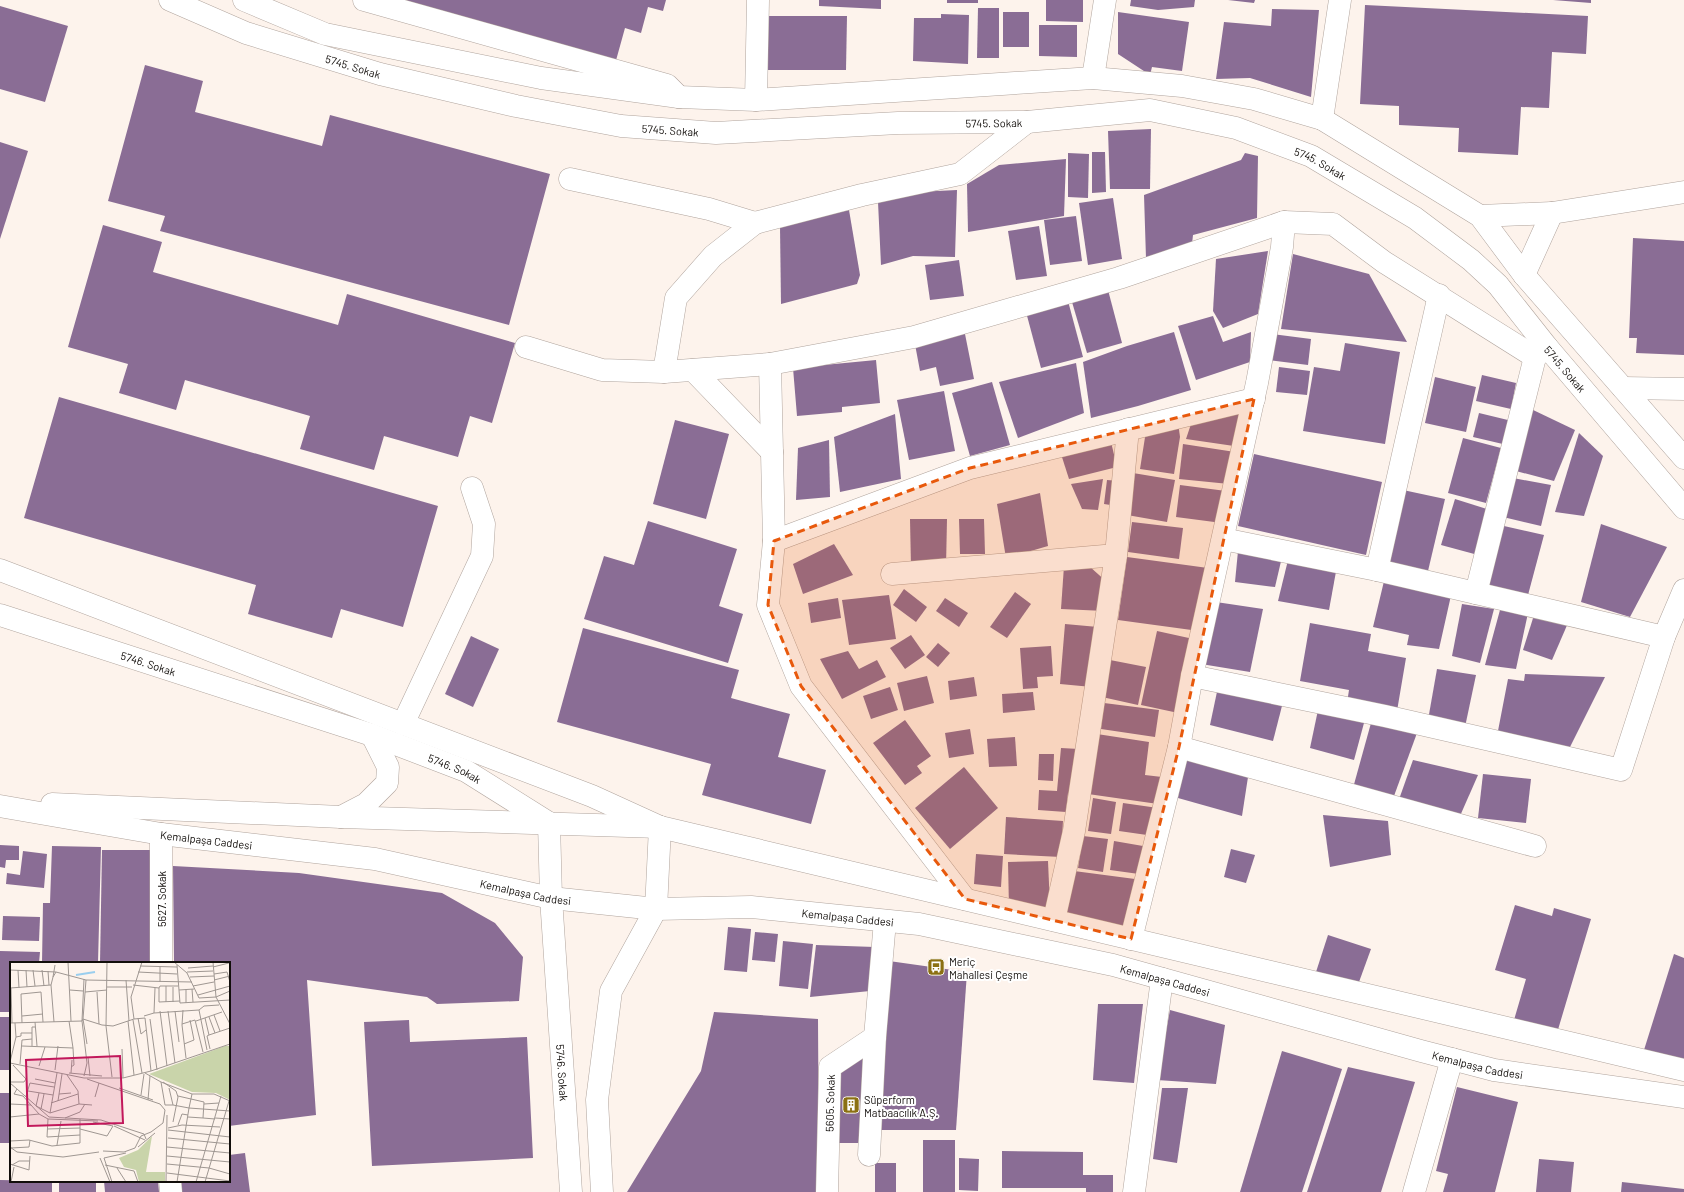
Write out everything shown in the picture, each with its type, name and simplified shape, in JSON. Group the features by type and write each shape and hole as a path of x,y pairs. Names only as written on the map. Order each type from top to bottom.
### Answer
{"street":[{"name":"5745. Sokak","path":"170,0 246,33 380,74 516,106 621,126 716,133 898,123 1027,122 1150,110 1236,128 1310,156 1415,218 1472,260 1498,285 1541,352 1684,508"},
{"name":"5745. Sokak","path":"244,0 324,34 541,78 678,97 756,100 1093,78 1182,86 1254,99 1322,119 1480,216 1524,275 1684,458"},
{"path":"364,0 667,85 678,97"},
{"path":"756,100 758,0"},
{"path":"1093,78 1105,0"},
{"path":"1322,119 1340,0"},
{"path":"664,372 676,298 713,256 755,223 862,195 960,174 1027,122"},
{"path":"570,179 708,209 755,223"},
{"path":"1480,216 1552,213 1684,192"},
{"path":"1524,275 1552,213"},
{"path":"526,347 602,370 664,372 770,364 914,337 1119,278 1284,222 1333,224 1384,262 1439,295 1541,352 1476,593"},
{"path":"1131,939 1179,747 1192,676 1254,399 1282,248 1284,222"},
{"path":"1377,570 1439,295"},
{"path":"770,364 774,541 768,605 801,686 965,899"},
{"path":"693,370 772,452"},
{"path":"1623,388 1684,389"},
{"path":"774,541 970,468 1254,399"},
{"path":"1054,920 1074,831 1116,555 1128,429"},
{"path":"403,724 482,556 484,524 472,488"},
{"path":"1222,539 1377,570 1664,637"},
{"path":"892,574 1116,555"},
{"name":"5746. Sokak","path":"0,570 592,796 660,827"},
{"path":"1192,676 1385,716 1621,770 1664,637 1684,590"},
{"name":"5746. Sokak","path":"0,615 372,735 466,771 549,823 551,898 571,1192"},
{"path":"341,817 366,804 387,782 388,767 372,735"},
{"path":"1179,747 1535,846"},
{"path":"0,801 341,817 660,827 1684,1070"},
{"name":"Kemalpaşa Caddesi","path":"0,806 161,834 375,859 551,898 656,909 750,907 919,924 1090,960 1494,1070 1684,1097"},
{"path":"602,1192 597,1100 611,991 656,909 660,827"},
{"name":"5627. Sokak","path":"161,834 161,962"},
{"path":"869,1155 875,1038 885,921"},
{"path":"1134,1192 1162,979"},
{"name":"5605. Sokak","path":"827,1192 830,1067 875,1038"},
{"path":"1414,1192 1452,1059"},
{"path":"170,1182 171,1192"}],"highlighted area":[{"path":"1254,399 1179,747 1131,939 965,899 801,686 768,605 774,541 970,468"}],"building":[{"path":"398,0 666,0 663,11 648,7 641,33 625,28 615,64"},
{"path":"819,0 881,0 881,9 819,6"},
{"path":"947,0 978,0 978,3 947,3"},
{"path":"1046,0 1083,0 1083,22 1046,21"},
{"path":"1131,0 1195,0 1194,7 1158,10 1130,6"},
{"path":"1228,0 1255,0 1254,3"},
{"path":"1553,0 1591,0 1591,3"},
{"path":"1365,5 1588,16 1586,54 1552,52 1549,108 1521,107 1518,155 1458,152 1459,128 1399,125 1399,106 1360,104"},
{"path":"0,6 68,26 45,102 0,89"},
{"path":"978,8 999,8 999,58 977,58"},
{"path":"1272,9 1319,10 1311,97 1250,78 1216,79 1224,22 1271,26"},
{"path":"1003,12 1029,12 1029,47 1003,47"},
{"path":"1118,12 1189,22 1182,71 1152,67 1150,75 1118,54"},
{"path":"941,14 969,15 968,64 913,61 914,18 941,18"},
{"path":"765,16 847,16 846,70 765,70"},
{"path":"1039,25 1077,25 1077,57 1039,56"},
{"path":"145,65 203,81 195,112 322,146 330,115 550,174 509,325 160,231 165,216 108,201"},
{"path":"1151,129 1150,189 1110,189 1108,131"},
{"path":"0,142 28,151 0,239"},
{"path":"1092,152 1105,152 1106,192 1092,193"},
{"path":"1068,153 1089,154 1088,198 1068,197"},
{"path":"1245,153 1258,156 1257,218 1193,235 1192,244 1146,258 1144,195 1241,160"},
{"path":"1066,159 1064,216 968,232 967,184 999,165"},
{"path":"957,190 955,257 913,256 881,265 878,202 917,192"},
{"path":"1113,198 1122,259 1088,265 1079,203"},
{"path":"849,210 860,275 857,284 781,304 780,226"},
{"path":"1076,216 1082,261 1050,265 1044,220"},
{"path":"103,225 162,242 153,272 338,325 347,294 515,343 492,423 470,416 458,457 384,436 374,470 300,449 310,416 185,380 176,410 119,393 128,364 68,347"},
{"path":"1039,226 1047,276 1016,280 1008,231"},
{"path":"1633,238 1684,241 1684,355 1636,353 1637,338 1629,338"},
{"path":"1268,251 1258,314 1223,328 1213,311 1216,259"},
{"path":"1293,254 1369,274 1407,342 1281,329"},
{"path":"959,260 964,296 930,300 925,265"},
{"path":"1108,290 1122,343 1087,353 1072,302"},
{"path":"1068,301 1083,357 1041,368 1026,312"},
{"path":"1213,316 1223,342 1251,332 1250,362 1196,380 1178,326"},
{"path":"964,329 974,379 940,386 936,367 920,371 914,339"},
{"path":"1174,332 1191,390 1091,418 1083,362 1127,346"},
{"path":"1272,334 1311,339 1308,365 1268,360"},
{"path":"1345,343 1400,352 1385,444 1303,431 1314,367 1340,371"},
{"path":"876,360 880,403 842,407 842,412 797,416 793,368"},
{"path":"1076,363 1084,413 1018,438 999,382"},
{"path":"1279,367 1310,371 1307,395 1276,392"},
{"path":"1482,375 1516,383 1511,409 1476,401"},
{"path":"1435,377 1476,387 1466,432 1425,423"},
{"path":"992,382 1010,445 970,456 952,393"},
{"path":"944,391 955,451 909,460 897,400"},
{"path":"59,397 438,506 403,627 341,609 332,638 248,614 256,585 24,518"},
{"path":"1242,407 1234,446 1186,439 1193,418"},
{"path":"1531,409 1575,430 1554,481 1516,471"},
{"path":"1479,413 1512,421 1507,445 1473,437"},
{"path":"895,414 901,479 840,492 834,437"},
{"path":"675,420 729,434 706,519 653,504"},
{"path":"1178,422 1180,437 1174,474 1140,469 1146,431"},
{"path":"1579,433 1603,456 1584,516 1555,512"},
{"path":"1463,438 1501,448 1486,503 1448,493"},
{"path":"829,440 830,497 796,500 798,448"},
{"path":"1111,442 1117,467 1069,479 1061,454"},
{"path":"1183,444 1235,452 1229,484 1179,479"},
{"path":"1254,454 1382,482 1366,555 1238,526"},
{"path":"1133,473 1175,480 1167,522 1127,515"},
{"path":"1513,478 1551,485 1541,526 1503,517"},
{"path":"1103,479 1098,510 1082,509 1071,484"},
{"path":"1107,480 1120,481 1117,506 1104,504"},
{"path":"1180,485 1226,491 1222,523 1176,517"},
{"path":"1403,490 1445,499 1428,571 1386,562"},
{"path":"1040,493 1048,546 1006,558 997,504"},
{"path":"1455,499 1490,510 1478,555 1441,545"},
{"path":"910,519 947,519 946,567 911,567"},
{"path":"959,519 984,519 985,554 960,554"},
{"path":"648,521 737,549 719,606 743,614 728,663 584,619 604,556 634,565"},
{"path":"1132,522 1183,528 1179,559 1128,552"},
{"path":"1601,524 1667,547 1630,617 1581,602"},
{"path":"1504,526 1544,535 1528,595 1486,585"},
{"path":"834,544 853,575 803,594 793,564"},
{"path":"1238,551 1282,557 1275,587 1235,582"},
{"path":"1289,556 1337,566 1329,610 1278,601"},
{"path":"1127,557 1208,568 1199,631 1118,620"},
{"path":"1064,566 1089,566 1108,583 1105,611 1061,609"},
{"path":"1385,577 1452,591 1439,649 1407,645 1409,635 1373,627"},
{"path":"904,589 927,607 916,622 893,605"},
{"path":"1015,592 1031,604 1007,638 990,627"},
{"path":"889,595 896,639 849,645 842,600"},
{"path":"838,598 841,618 811,623 808,603"},
{"path":"945,598 968,613 959,627 936,611"},
{"path":"1216,602 1263,609 1250,672 1201,664"},
{"path":"1462,604 1494,609 1480,663 1452,656"},
{"path":"1500,610 1528,613 1516,669 1485,665"},
{"path":"1534,615 1568,623 1552,660 1523,650"},
{"path":"1310,623 1371,634 1368,651 1406,658 1397,711 1347,703 1349,690 1300,681"},
{"path":"1065,624 1098,627 1092,687 1060,684"},
{"path":"583,628 739,670 731,698 790,714 778,757 826,770 811,824 702,795 711,764 557,722"},
{"path":"1157,631 1198,640 1183,714 1141,705"},
{"path":"911,635 925,655 905,669 890,648"},
{"path":"471,636 499,649 473,707 445,694"},
{"path":"938,643 950,653 938,667 926,657"},
{"path":"1051,646 1053,676 1037,677 1038,688 1023,689 1020,648"},
{"path":"848,651 859,669 877,660 886,677 842,699 820,659"},
{"path":"1110,660 1146,667 1138,705 1102,697"},
{"path":"1437,669 1476,675 1465,727 1428,720"},
{"path":"1525,674 1605,677 1569,749 1497,736 1508,679 1524,681"},
{"path":"927,676 934,703 904,711 897,683"},
{"path":"974,677 977,696 950,700 948,681"},
{"path":"890,687 898,710 871,719 863,696"},
{"path":"1218,687 1283,702 1273,741 1210,725"},
{"path":"1033,692 1035,710 1003,713 1002,694"},
{"path":"1104,703 1159,710 1155,737 1101,729"},
{"path":"1318,710 1364,723 1354,760 1310,748"},
{"path":"905,720 931,756 917,766 922,773 905,785 873,743"},
{"path":"1371,723 1417,733 1394,796 1353,788"},
{"path":"970,729 974,754 949,758 945,733"},
{"path":"1097,734 1149,742 1145,775 1162,777 1158,804 1088,794"},
{"path":"1015,737 1017,766 989,767 987,739"},
{"path":"1061,748 1079,749 1075,794 1068,793 1066,812 1038,810 1039,790 1057,791"},
{"path":"1039,754 1054,754 1053,781 1038,780"},
{"path":"1183,758 1248,777 1242,816 1178,798"},
{"path":"1413,760 1478,775 1460,816 1397,805"},
{"path":"964,767 998,808 950,849 915,808"},
{"path":"1483,774 1531,779 1526,823 1478,818"},
{"path":"1093,798 1116,802 1111,834 1088,831"},
{"path":"1123,803 1158,808 1154,836 1119,831"},
{"path":"1323,815 1388,821 1391,855 1330,867"},
{"path":"1006,817 1063,821 1061,857 1004,854"},
{"path":"1083,836 1108,839 1103,872 1078,868"},
{"path":"1114,841 1143,846 1139,874 1110,870"},
{"path":"0,845 19,846 19,860 6,860 5,868 0,867"},
{"path":"52,846 101,847 98,962 42,962 43,903 50,903"},
{"path":"1231,849 1255,855 1246,883 1224,877"},
{"path":"102,850 152,850 150,962 100,962"},
{"path":"23,851 47,854 44,888 6,884 7,873 20,875"},
{"path":"976,854 1003,856 1001,887 974,884"},
{"path":"1048,861 1050,907 1009,908 1008,862"},
{"path":"173,866 299,873 442,893 495,923 523,957 519,1001 437,1004 427,997 307,980 316,1115 230,1126 230,962 174,962"},
{"path":"1074,871 1135,879 1124,933 1065,922"},
{"path":"1515,905 1552,916 1554,908 1591,919 1557,1033 1514,1020 1526,979 1495,970"},
{"path":"3,916 40,917 39,941 2,940"},
{"path":"728,927 751,929 747,972 724,970"},
{"path":"755,932 778,934 775,962 752,960"},
{"path":"1328,935 1371,949 1359,982 1316,972"},
{"path":"783,941 813,944 808,989 779,986"},
{"path":"816,945 875,947 870,991 810,997"},
{"path":"0,951 40,952 39,962 10,962 10,1012 0,1012"},
{"path":"1674,954 1684,958 1684,1062 1644,1050"},
{"path":"889,961 967,972 956,1130 878,1130"},
{"path":"1098,1004 1143,1004 1134,1083 1093,1080"},
{"path":"1170,1010 1225,1025 1216,1084 1157,1080"},
{"path":"714,1012 818,1019 819,1192 627,1192 701,1071"},
{"path":"0,1017 10,1017 10,1070 0,1070"},
{"path":"409,1020 410,1042 527,1037 533,1158 372,1166 364,1022"},
{"name":"Süperform Matbaacılık A.Ş.","path":"870,1047 864,1143 834,1143 836,1068"},
{"path":"1282,1051 1342,1069 1302,1192 1240,1192"},
{"path":"1348,1067 1415,1082 1381,1192 1307,1192"},
{"path":"1457,1087 1518,1102 1495,1192 1443,1192 1448,1174 1436,1171"},
{"path":"1162,1088 1188,1088 1177,1163 1153,1159"},
{"path":"0,1093 10,1093 10,1143 0,1143"},
{"path":"923,1140 955,1140 955,1192 923,1192"},
{"path":"1002,1151 1083,1152 1083,1175 1113,1175 1113,1192 1086,1192 1086,1188 1002,1188"},
{"path":"245,1153 250,1192 179,1192 177,1182 230,1182 230,1155"},
{"path":"959,1158 979,1159 978,1191 959,1190"},
{"path":"1539,1159 1574,1162 1571,1192 1536,1192"},
{"path":"875,1163 896,1163 896,1192 875,1192"},
{"path":"0,1180 10,1180 10,1182 52,1182 52,1192 0,1192"},
{"path":"59,1182 96,1182 96,1192 59,1192"},
{"path":"104,1182 158,1182 159,1192 105,1192"},
{"path":"1622,1182 1684,1189 1684,1192 1621,1192"}],"place":[{"name":"Meriç Mahallesi Çeşme","path":"936,967"},
{"name":"Süperform Matbaacılık A.Ş.","path":"851,1105"}]}
